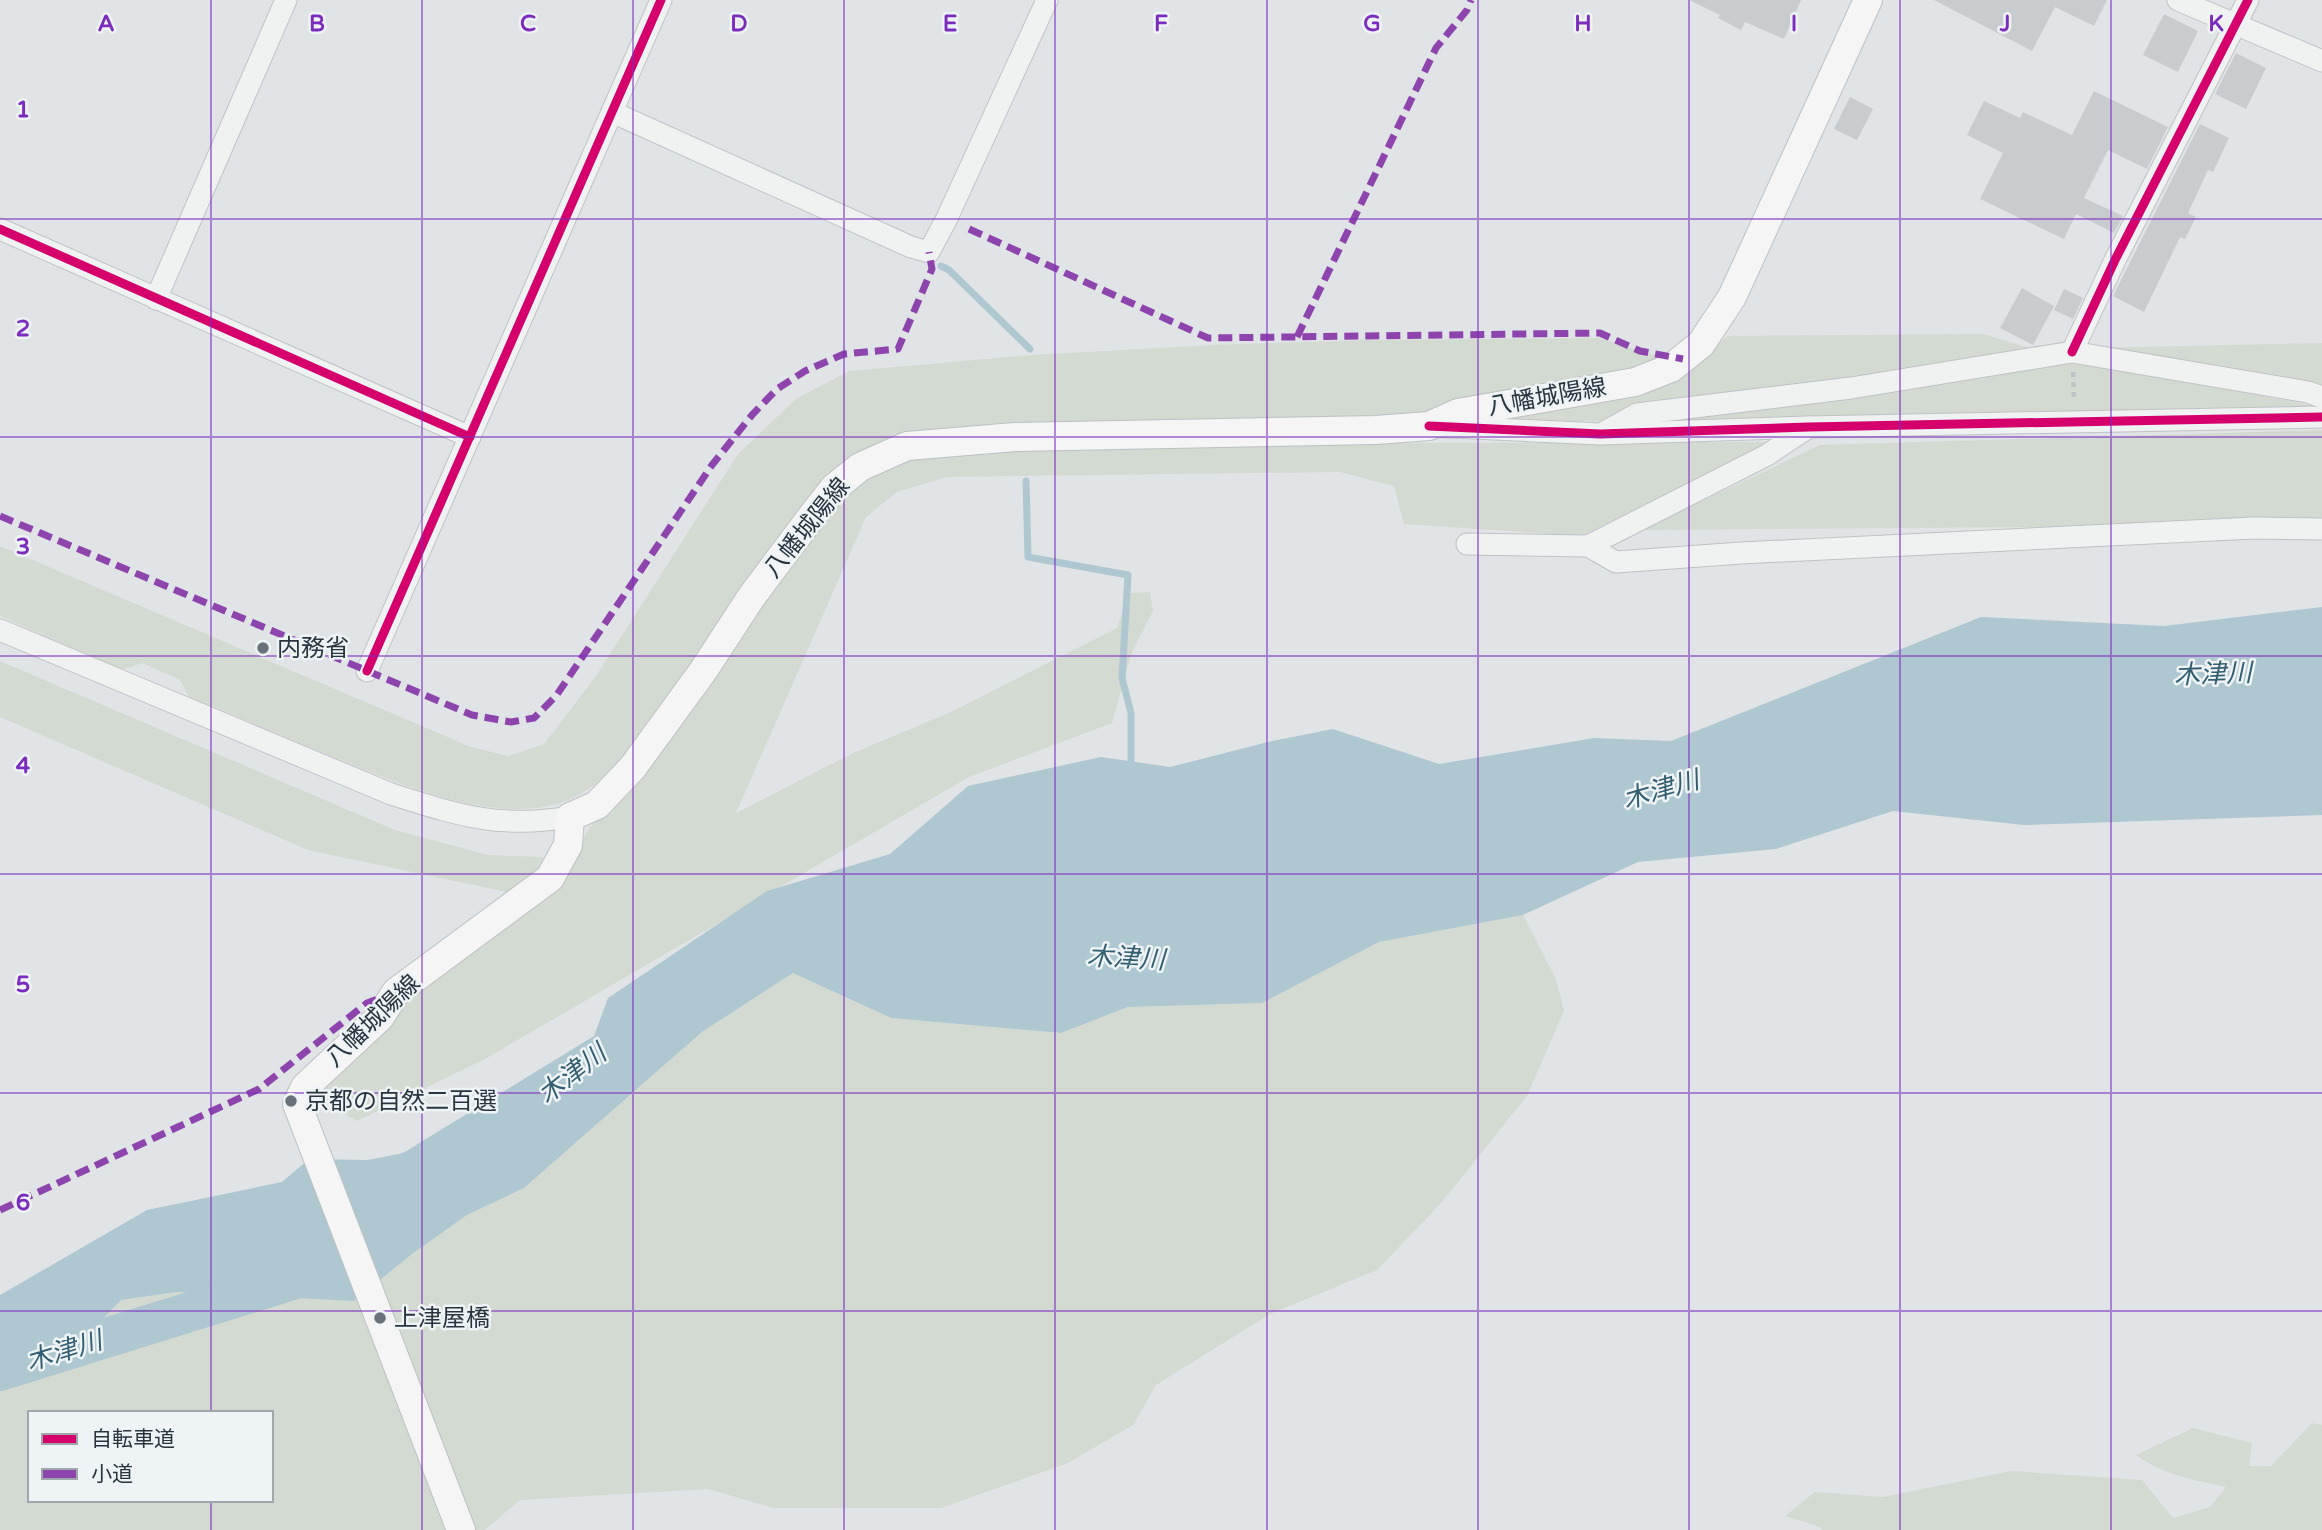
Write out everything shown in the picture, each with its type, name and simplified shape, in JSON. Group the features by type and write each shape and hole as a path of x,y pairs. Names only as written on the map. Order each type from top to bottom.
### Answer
{"main road":[{"name":"八幡城陽線","path":"461,1530 297,1104 305,1087 380,1017 396,992 550,878 568,845 570,817 597,805 633,767 696,681 752,596 834,488 860,467 907,446 1015,437 1376,430 1429,426 1458,413 1635,382 1671,368 1702,344 1732,297 1868,0"}],"street":[{"path":"156,299 286,0"},
{"path":"368,671 660,0"},
{"path":"612,112 911,247 929,252 1047,0"},
{"path":"2178,0 2322,61"},
{"path":"2072,352 2115,260 2248,0"},
{"path":"0,229 470,437"},
{"path":"1600,434 1637,414 1850,388 2072,352 2308,392 2322,397"},
{"path":"1429,426 1600,434 2322,417"},
{"path":"1467,544 1588,546 1767,455 1809,427"},
{"path":"1588,546 1616,562 1741,552 2253,528 2322,529"},
{"path":"0,630 391,794 456,815 502,822 537,822 570,817"}],"path":[{"path":"2072,352 2075,423"}],"shaded area":[{"path":"1983,334 2074,361 2322,407 1652,422 1480,420 1693,366 1727,336"},
{"path":"1599,338 1669,360 1603,381 1374,422 1019,428 844,469 621,765 580,794 553,805 525,809 495,808 464,803 402,784 189,697 180,680 142,663 122,670 0,616 0,546 471,747 508,756 544,744 596,676 738,454 797,398 849,371 1032,355 1213,345 1370,340"},
{"path":"2322,343 2322,391 2087,348"},
{"path":"2322,430 2322,525 1641,530 1820,445"},
{"path":"1776,442 1581,536 1404,524 1394,486 1340,472 947,477 897,492 866,517 736,813 853,753 951,712 1117,628 1129,593 1150,592 1153,611 1132,652 1112,723 969,777 485,1059 357,1121 313,1097 403,994 562,874 590,827 640,775 802,544 847,489 899,461 1016,449 1383,443"},
{"path":"0,661 395,830 488,855 543,857 542,865 531,880 507,892 308,850 0,717"},
{"path":"1523,915 1556,979 1564,1011 1527,1096 1442,1202 1377,1270 1270,1314 1156,1385 1133,1425 1068,1463 941,1508 773,1508 708,1489 520,1500 485,1530 0,1530 0,1387 69,1354 120,1300 177,1292 354,1301 412,1254 467,1215 524,1188 702,1032 793,973 891,1018 1061,1033 1128,1007 1262,1003 1379,942"},
{"path":"2312,1423 2322,1425 2322,1530 1822,1530 1785,1516 1815,1492 1883,1497 2011,1471 2142,1480 2173,1518 2210,1507 2226,1487 2168,1472 2136,1455 2193,1428 2252,1443 2249,1466 2271,1466"}],"water":[{"path":"2322,607 2322,815 2024,825 1893,811 1776,849 1638,862 1523,915 1379,942 1262,1003 1128,1007 1061,1033 891,1018 793,973 702,1032 524,1188 467,1215 412,1254 354,1301 177,1292 121,1300 69,1354 0,1387 0,1295 147,1210 282,1182 309,1159 368,1160 403,1153 594,1036 608,998 767,891 890,854 968,786 1101,757 1170,767 1333,729 1439,764 1594,738 1671,741 1981,617 2164,626"}],"building":[{"path":"1689,0 1801,0 1784,39 1745,22 1741,30 1718,18 1720,15"},
{"path":"1934,0 2107,0 2094,26 2055,7 2032,51"},
{"path":"2164,14 2198,31 2178,72 2143,55"},
{"path":"2236,53 2266,68 2246,109 2215,94"},
{"path":"2094,91 2168,127 2147,169 2108,150 2084,198 2123,216 2114,233 2076,214 2064,239 1980,199 2003,153 1967,135 1984,101 2020,118 2023,112 2072,135"},
{"path":"1850,97 1873,109 1857,140 1834,129"},
{"path":"2200,124 2229,138 2213,172 2208,170 2188,213 2196,217 2185,239 2180,237 2144,312 2113,296"},
{"path":"2022,288 2054,306 2033,345 2000,328"},
{"path":"2064,289 2083,298 2073,319 2054,310"}],"waterway":[{"path":"941,266 949,270 1030,349"},
{"path":"1026,481 1028,557 1128,575 1122,678 1131,713 1131,761"},
{"name":"木津川","path":"0,1371 299,1278"}],"marked path":[{"path":"1297,337 1436,48 1467,10 1471,0"},
{"path":"969,229 1208,338 1600,333 1640,351 1683,359"},
{"path":"0,516 472,715 511,722 534,718 556,696 712,465 777,389 805,371 844,354 898,349 932,269 929,252"},
{"path":"0,1210 259,1089 367,1003 396,992"}],"cycle path":[{"path":"367,671 661,0"},
{"path":"2072,352 2115,260 2248,0"},
{"path":"0,229 470,437"},
{"path":"1429,426 1600,434 2322,417"}],"place":[{"name":"内務省","path":"263,648"},
{"name":"京都の自然二百選","path":"291,1101"},
{"name":"上津屋橋","path":"380,1318"}]}
